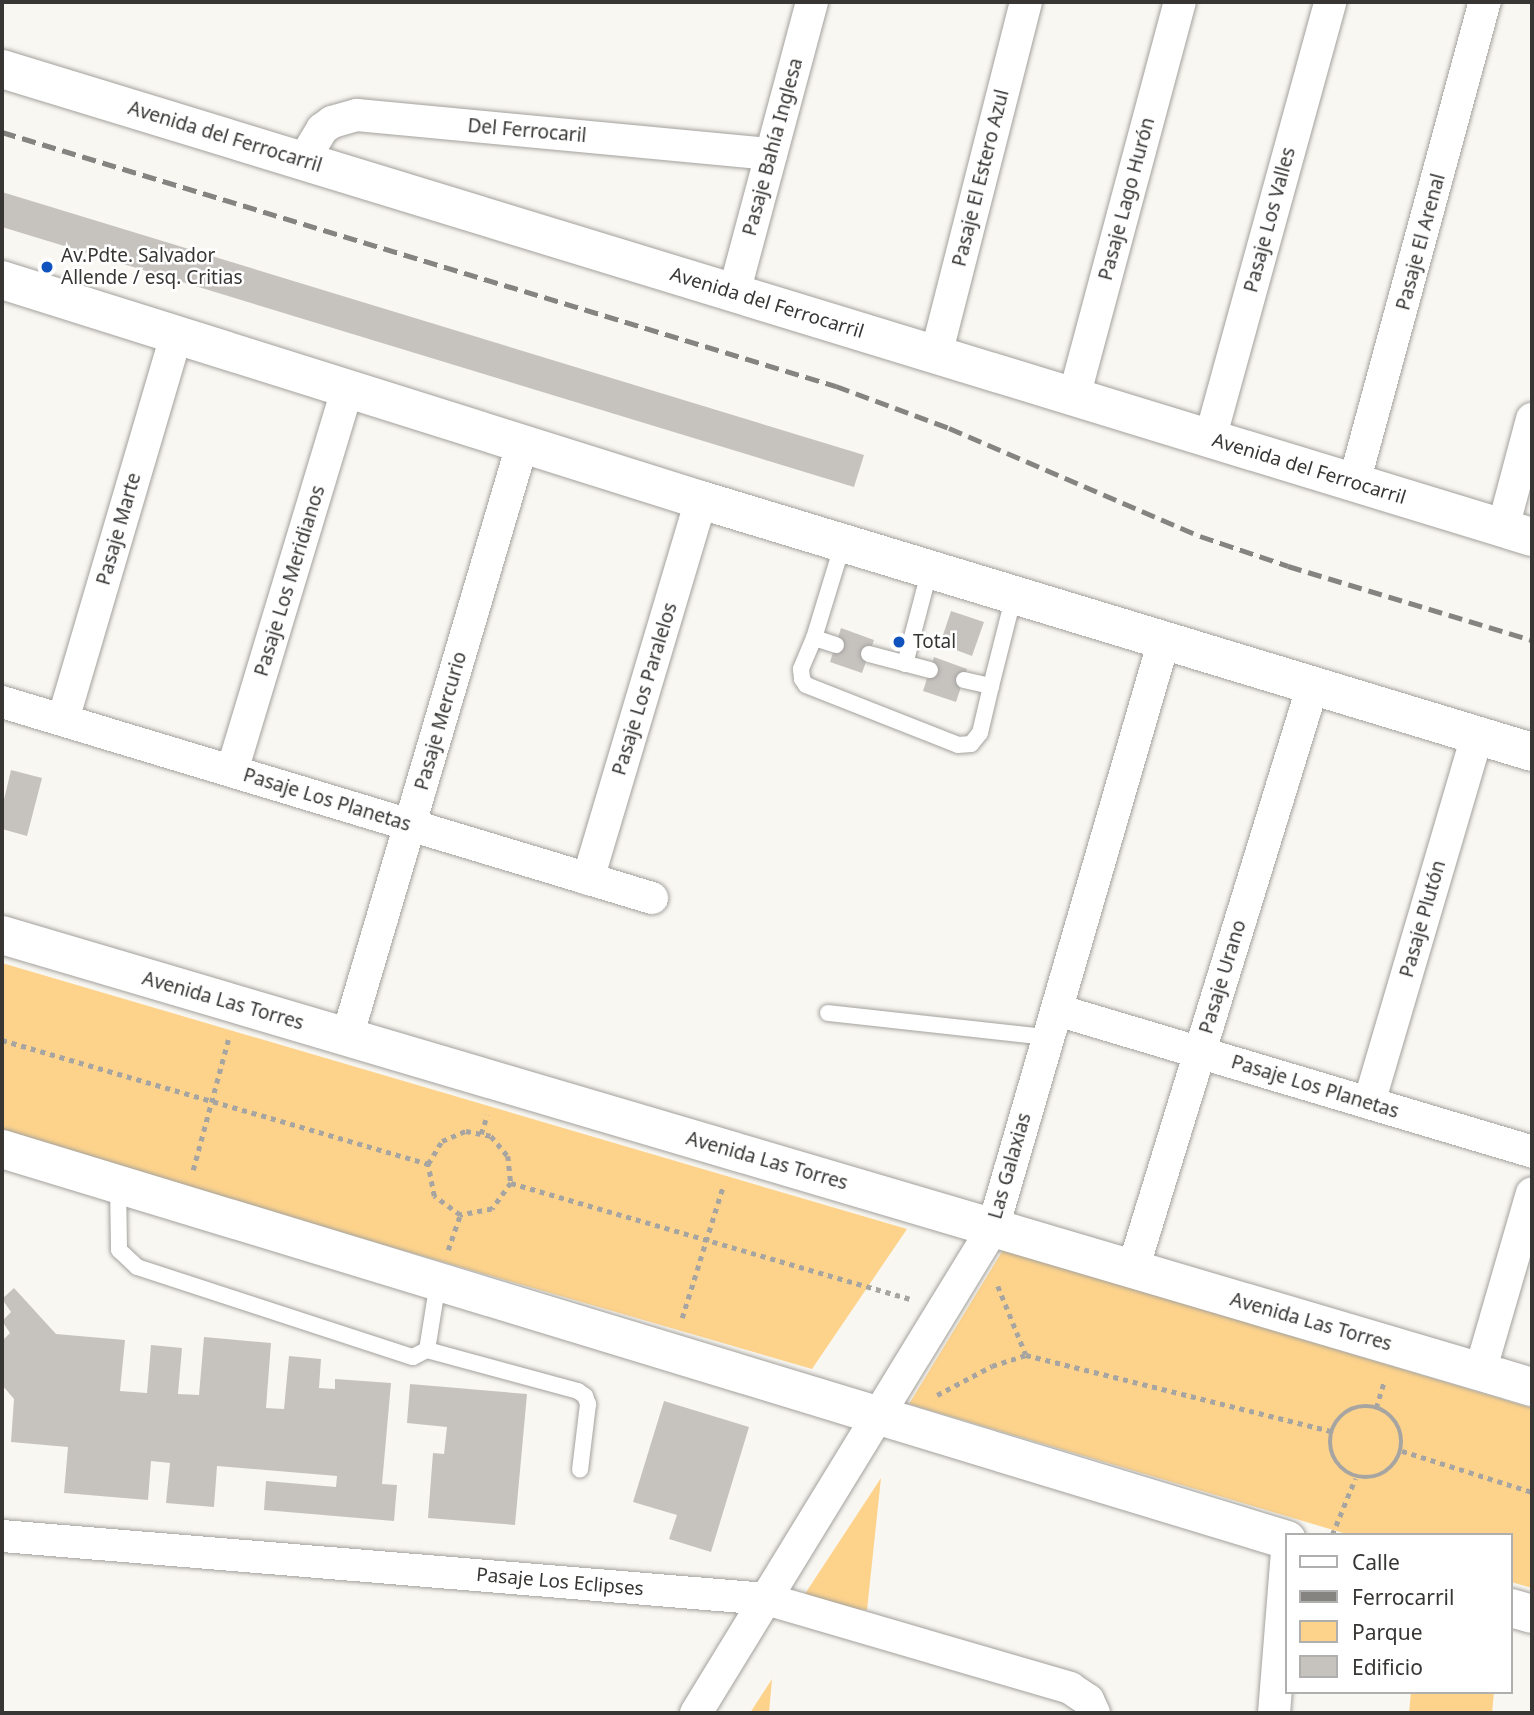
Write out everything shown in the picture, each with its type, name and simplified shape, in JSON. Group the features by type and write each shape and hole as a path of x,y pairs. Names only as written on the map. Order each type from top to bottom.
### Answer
{"street":[{"name":"Pasaje Bahía Inglesa","path":"734,293 812,2"},
{"name":"Pasaje El Estero Azul","path":"936,355 1026,2"},
{"name":"Pasaje Lago Hurón","path":"1074,397 1180,2"},
{"name":"Pasaje Los Valles","path":"1210,439 1330,2"},
{"name":"Pasaje El Arenal","path":"1354,482 1485,2"},
{"name":"Avenida del Ferrocarril","path":"2,69 1518,533"},
{"name":"Del Ferrocaril","path":"303,161 322,129 332,122 357,115 771,154"},
{"path":"2,281 522,445 1532,752"},
{"name":"Pasaje Marte","path":"63,720 176,337"},
{"name":"Pasaje Los Meridianos","path":"232,771 347,390"},
{"path":"1518,533 1532,419"},
{"name":"Pasaje Mercurio","path":"347,1037 522,445"},
{"name":"Pasaje Los Paralelos","path":"588,879 701,500"},
{"name":"Las Galaxias","path":"696,1713 993,1228 1164,640"},
{"name":"Pasaje Urano","path":"1133,1269 1312,685"},
{"name":"Pasaje Los Planetas","path":"2,702 652,898"},
{"name":"Pasaje Plutón","path":"1369,1103 1477,735"},
{"name":"Avenida Las Torres","path":"2,935 1532,1387"},
{"name":"Pasaje Los Planetas","path":"1051,1024 1199,1053 1532,1152"},
{"path":"2,1149 1286,1540"},
{"path":"1480,1372 1532,1193"},
{"name":"Pasaje Los Eclipses","path":"2,1536 766,1599 1070,1688 1088,1700 1094,1713"},
{"path":"1274,1713 1286,1563"},
{"path":"1513,1609 1532,1614"}],"lane":[{"path":"843,543 802,669 802,679 806,685 958,745 971,744 980,733 1014,595"},
{"path":"905,664 930,569"},
{"path":"814,638 835,645"},
{"path":"869,654 930,670"},
{"path":"964,680 991,686"},
{"path":"828,1013 1051,1024"},
{"path":"118,1184 119,1250 137,1267 413,1357 427,1350 578,1391 585,1396 588,1404 580,1470"},
{"path":"427,1350 438,1281"}],"path":[{"path":"184,1204 237,1005"},
{"path":"2,1040 428,1164"},
{"path":"466,1131 491,1136 508,1156 511,1183 492,1209 460,1215 434,1196 428,1164 442,1141 466,1131"},
{"path":"672,1353 734,1152"},
{"path":"511,1183 909,1299"},
{"path":"998,1286 1026,1354"},
{"path":"930,1399 992,1366 1026,1354 1331,1431"},
{"path":"1365,1405 1386,1411 1400,1429 1402,1451 1385,1475 1355,1479 1333,1460 1331,1431 1344,1413 1365,1405"},
{"path":"1402,1451 1532,1492"},
{"path":"1333,1533 1355,1479"}],"green space":[{"path":"2,963 907,1229 812,1369 2,1134"},
{"path":"1003,1250 1532,1408 1532,1588 1513,1583 1513,1533 1343,1533 909,1404"},
{"path":"881,1478 867,1610 799,1603"},
{"path":"772,1679 769,1713 750,1713"},
{"path":"1411,1694 1494,1694 1492,1713 1409,1713"}],"building":[{"path":"2,192 864,455 854,487 2,227"},
{"path":"951,611 984,622 972,656 940,644"},
{"path":"841,628 874,640 862,673 830,662"},
{"path":"934,657 967,669 956,702 923,691"},
{"path":"11,770 42,778 27,836 2,829 2,808"},
{"path":"14,1288 56,1334 125,1340 120,1391 147,1393 151,1345 182,1348 178,1394 199,1395 204,1337 271,1343 266,1408 284,1409 289,1356 321,1359 319,1388 335,1389 335,1379 391,1383 382,1484 397,1485 394,1521 264,1510 266,1481 336,1487 337,1476 217,1466 214,1507 166,1503 170,1463 151,1461 148,1500 64,1493 68,1447 11,1442 14,1399 2,1385 2,1341 10,1333 2,1321 11,1312 2,1299"},
{"path":"410,1384 527,1394 515,1525 428,1518 433,1453 444,1454 447,1427 407,1423"},
{"path":"664,1401 749,1427 711,1552 669,1539 677,1515 633,1502"}],"railway":[{"path":"2,132 836,386 949,428 1200,536 1288,566 1532,640"}],"place":[{"name":"Av.Pdte. Salvador Allende / esq. Critias","path":"47,267"},
{"name":"Total","path":"899,642"}]}
